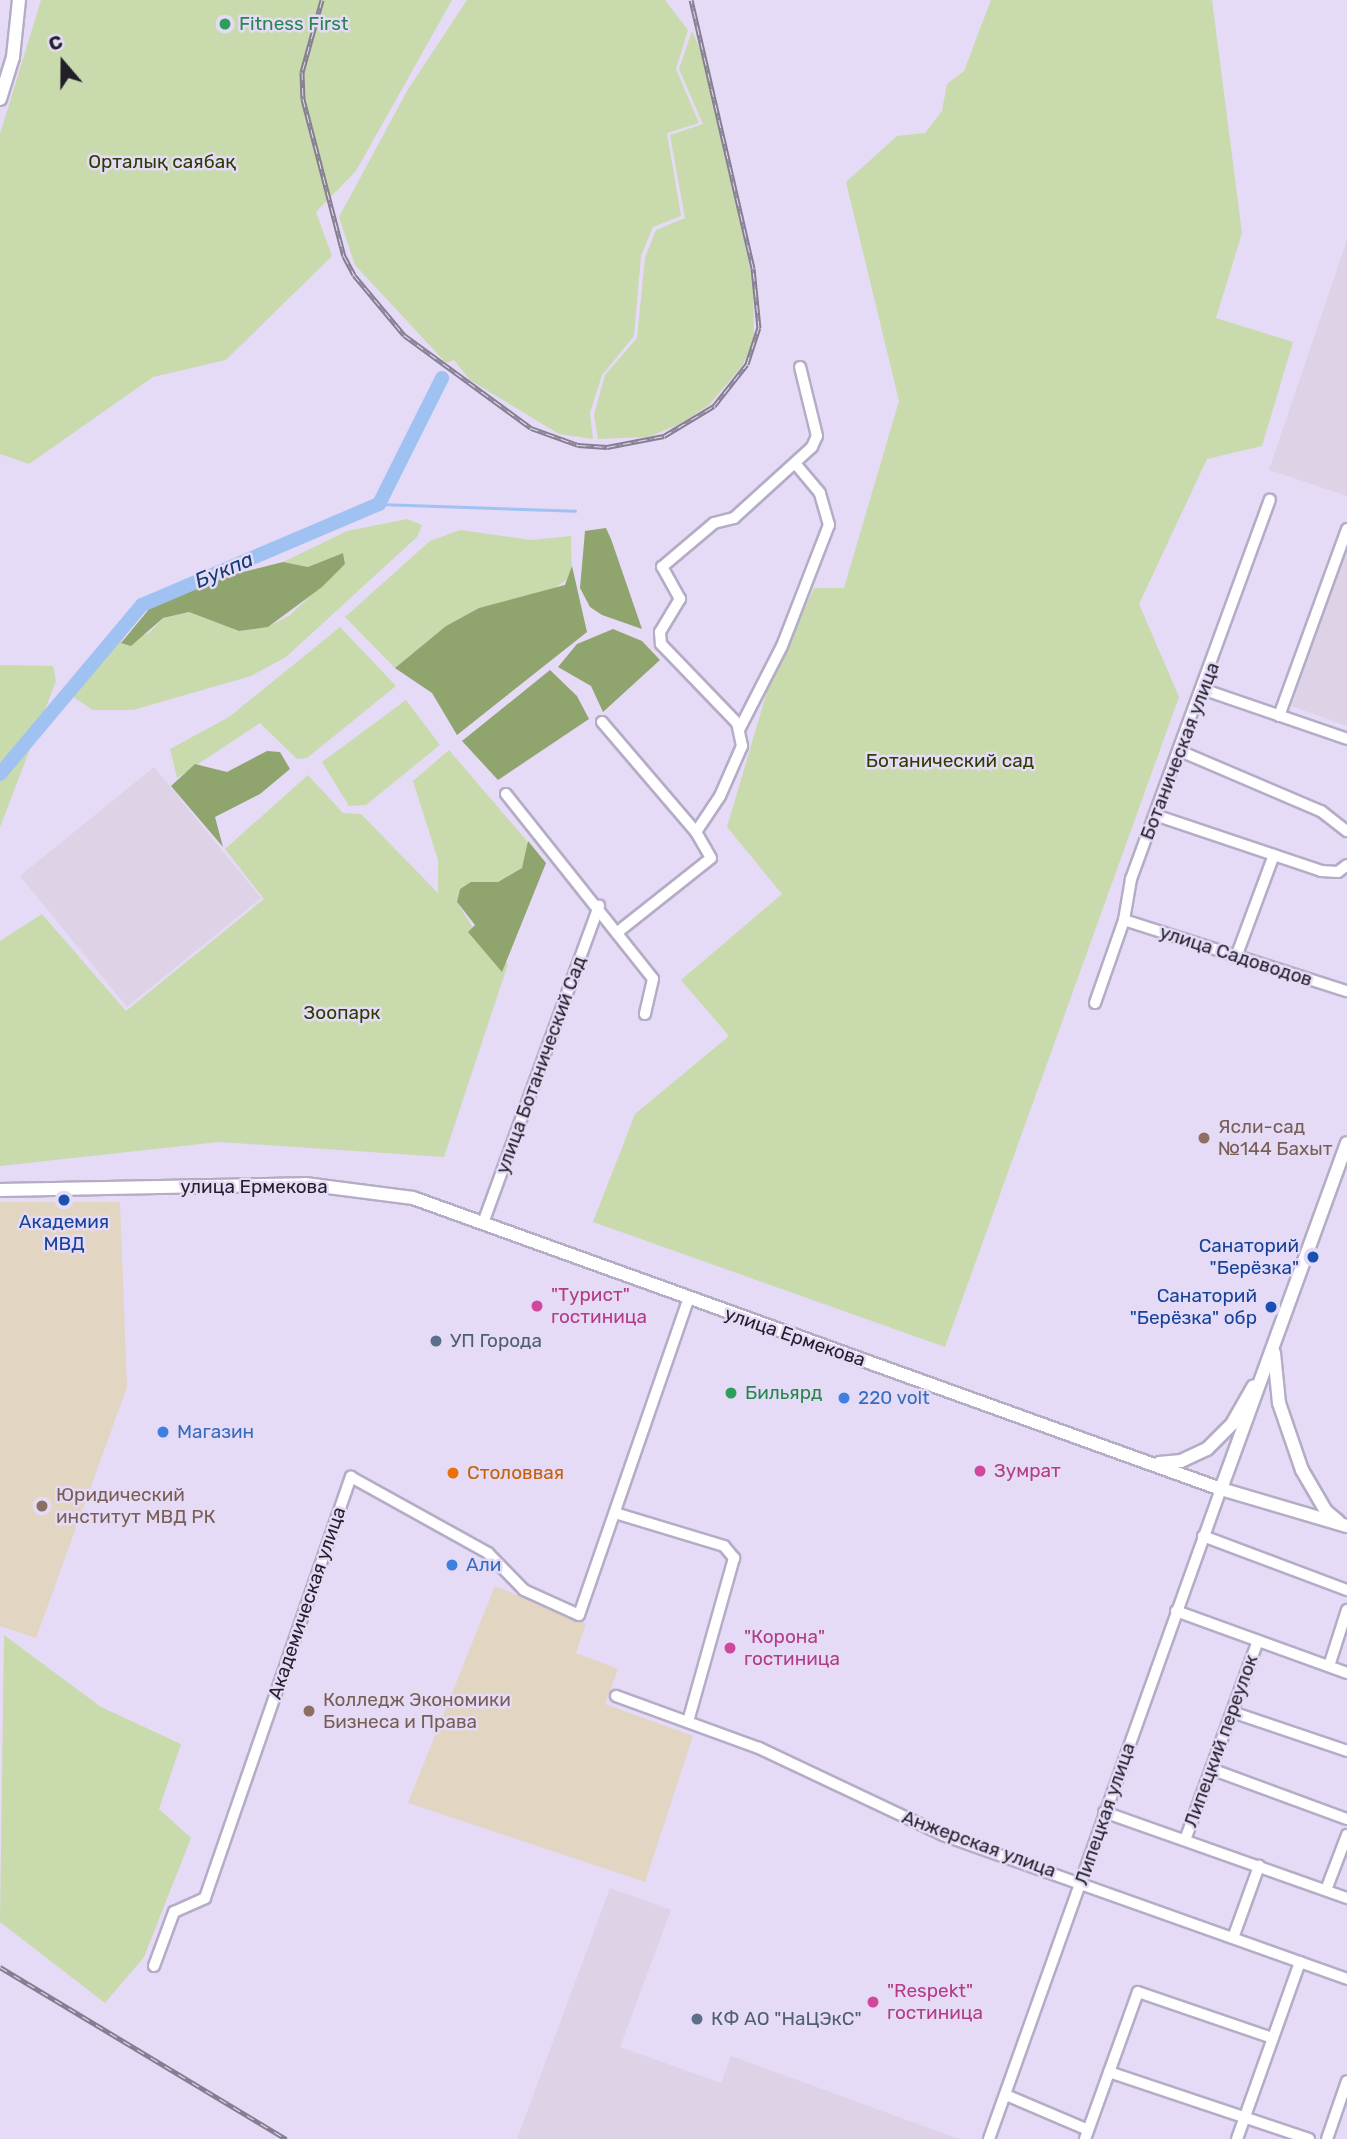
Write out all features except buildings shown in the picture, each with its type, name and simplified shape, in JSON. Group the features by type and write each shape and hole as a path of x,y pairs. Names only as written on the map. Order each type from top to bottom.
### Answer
{"main road":[{"path":"0,99 13,57 19,0"},
{"path":"1222,1489 1347,1143"},
{"name":"улица Ермекова","path":"0,1190 315,1184 379,1190 483,1223 688,1301 1222,1489 1345,1526"},
{"path":"1152,1464 1202,1453 1232,1424 1274,1344"},
{"path":"1274,1344 1279,1403 1301,1470 1325,1511 1345,1526"}],"street":[{"path":"740,728 661,644 660,632 680,599 662,567 714,523 734,518 795,463 817,436 800,368"},
{"path":"696,832 732,774 742,746 740,728 782,646 829,525 821,493 795,463"},
{"name":"Ботаническая улица","path":"1095,1003 1125,919 1131,879 1205,690 1270,500"},
{"path":"1279,716 1347,528"},
{"path":"1205,690 1347,738"},
{"path":"602,722 696,832 711,858 619,931"},
{"path":"1180,751 1321,811 1347,831"},
{"path":"506,794 619,931 653,979 645,1014"},
{"path":"1156,815 1321,872 1338,872 1347,866"},
{"path":"1236,957 1274,855"},
{"name":"улица Ботанический Сад","path":"483,1223 599,906"},
{"name":"улица Садоводов","path":"1125,919 1347,991"},
{"path":"688,1301 615,1513 724,1546 734,1558 688,1722"},
{"name":"Академическая улица","path":"154,1966 174,1912 205,1898 351,1477 488,1553 524,1590 579,1615 615,1513"},
{"name":"Липецкая улица","path":"989,2139 1176,1611 1222,1489"},
{"path":"1203,1536 1347,1590"},
{"path":"1329,1666 1347,1610"},
{"path":"1176,1611 1347,1673"},
{"name":"Липецкий переулок","path":"1185,1840 1258,1641"},
{"name":"Анжерская улица","path":"616,1696 760,1748 923,1827 1082,1881 1347,1979"},
{"path":"1232,1712 1347,1751"},
{"path":"1211,1769 1347,1819"},
{"path":"1104,1812 1347,1898"},
{"path":"1326,1890 1347,1835"},
{"path":"1233,1938 1259,1866"},
{"path":"1237,2139 1300,1962"},
{"path":"1006,2095 1086,2134 1138,1992 1272,2038"},
{"path":"1109,2073 1244,2120 1309,2139"},
{"path":"1327,2139 1347,2081"}],"shaded area":[{"path":"1347,240 1347,496 1269,470"},
{"path":"1347,549 1347,726 1291,706"},
{"path":"154,767 261,898 127,1007 20,876"},
{"name":"Юридический институт МВД РК","path":"0,1202 120,1202 127,1387 36,1638 0,1626"},
{"path":"495,1586 586,1624 576,1653 618,1669 605,1704 693,1736 645,1882 408,1803"},
{"path":"610,1888 671,1910 620,2047 721,2083 731,2056 959,2139 517,2139"}],"green space":[{"name":"Орталық саябақ","path":"41,0 452,0 356,171 316,212 332,256 226,360 153,377 29,464 0,454 0,134"},
{"path":"467,0 665,0 688,30 676,69 699,123 667,133 681,216 653,227 641,256 634,336 602,375 590,413 593,439 559,434 470,380 454,360 446,363 355,265 339,217 407,91"},
{"name":"Ботанический сад","path":"991,0 1212,0 1242,233 1216,318 1293,342 1262,446 1207,459 1139,604 1179,697 945,1347 593,1222 635,1114 729,1036 681,980 782,894 727,827 768,688 814,588 844,588 899,401 846,182 897,136 925,133 942,111 947,84 964,71"},
{"path":"692,31 707,64 753,283 754,342 742,366 709,405 680,424 648,437 598,439 594,415 605,375 637,338 645,258 656,230 685,218 670,135 703,124 679,69"},
{"path":"407,519 422,525 417,537 286,657 251,676 133,710 93,710 70,695 126,633 121,643 149,633 163,618 189,612 239,631 268,627 290,615 345,563 343,553 308,567 283,562 347,531"},
{"path":"606,528 642,629 602,615 590,607 580,588 585,531"},
{"path":"460,530 531,540 571,536 572,576 549,592 479,608 446,626 395,668 345,617 430,541"},
{"path":"343,553 345,564 322,587 268,627 239,631 189,612 163,618 131,646 121,643 150,608 168,599 235,574 283,562 308,567"},
{"path":"572,566 587,632 457,735 432,693 395,668 446,626 479,608 565,585"},
{"path":"340,627 396,686 307,758 297,759 260,723 177,778 170,749 229,717"},
{"path":"613,629 642,641 660,660 603,712 591,686 558,667 577,644"},
{"path":"0,665 53,666 56,681 0,827"},
{"path":"550,670 577,696 589,719 498,780 462,741"},
{"path":"406,700 440,745 366,805 349,806 322,762"},
{"name":"Зоопарк","path":"449,750 527,841 529,853 522,868 498,882 460,889 457,902 473,928 508,964 444,1157 219,1142 0,1166 0,941 42,914 126,1011 264,899 225,849 308,775 343,813 361,814 438,893 438,860 413,781"},
{"path":"267,751 280,752 290,769 260,794 215,817 223,847 171,786 195,764 227,772"},
{"path":"528,841 546,863 502,972 468,932 475,925 457,902 460,889 471,882 498,882 522,868"},
{"path":"4,1635 101,1707 181,1744 159,1809 191,1838 144,1957 105,2003 0,1922"}],"waterway":[{"name":"Букпа","path":"0,774 142,605 379,504 442,378"},
{"path":"379,504 575,511"}],"railway":[{"path":"322,0 302,72 303,99 344,256 354,275 404,335 531,428 578,445 607,447 664,436 714,406 747,364 759,328 753,268 691,0"},
{"path":"0,1967 286,2139"}],"place":[{"name":"Fitness First","path":"225,24"},
{"name":"Ясли-сад №144 Бахыт","path":"1204,1138"},
{"name":"Академия МВД","path":"64,1200"},
{"name":"Санаторий \"Берёзка\"","path":"1313,1257"},
{"name":"\"Турист\" гостиница","path":"537,1306"},
{"name":"Санаторий \"Берёзка\" обр","path":"1271,1307"},
{"name":"УП Города","path":"436,1341"},
{"name":"Бильярд","path":"731,1393"},
{"name":"220 volt","path":"844,1398"},
{"name":"Магазин","path":"163,1432"},
{"name":"Зумрат","path":"980,1471"},
{"name":"Столоввая","path":"453,1473"},
{"name":"Юридический институт МВД РК","path":"42,1506"},
{"name":"Али","path":"452,1565"},
{"name":"\"Корона\" гостиница","path":"730,1648"},
{"name":"Колледж Экономики Бизнеса и Права","path":"309,1711"},
{"name":"\"Respekt\" гостиница","path":"873,2002"},
{"name":"КФ АО \"НаЦЭкС\"","path":"697,2019"}]}
